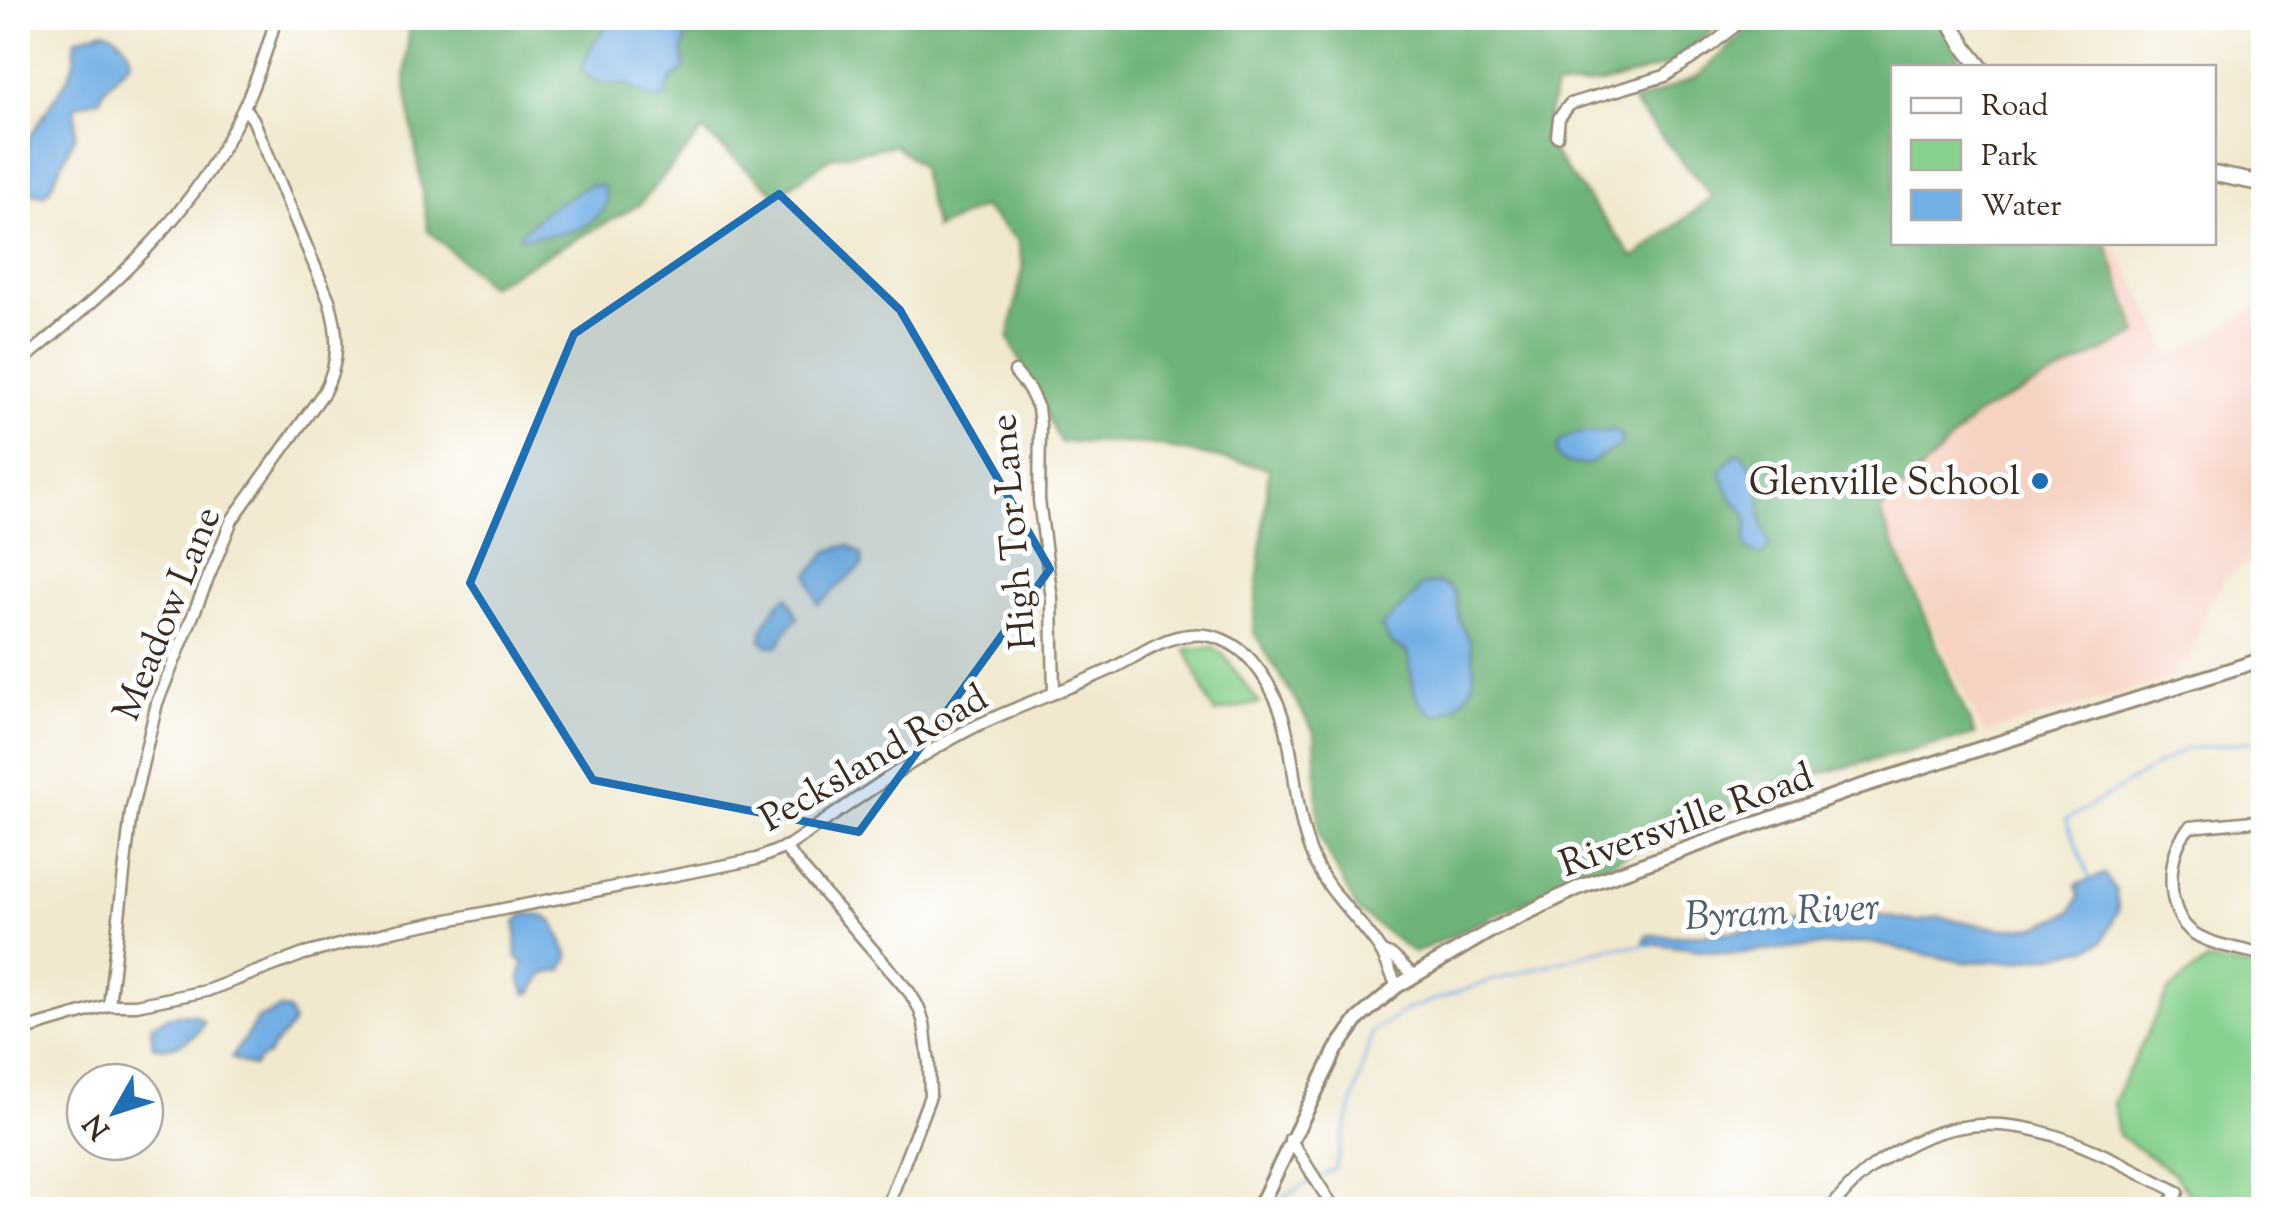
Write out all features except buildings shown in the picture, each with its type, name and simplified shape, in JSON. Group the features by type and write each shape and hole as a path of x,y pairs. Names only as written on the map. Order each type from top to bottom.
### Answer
{"main road":[{"path":"1948,18 1979,65"},
{"path":"2216,174 2264,184"}],"street":[{"path":"18,364 162,235 211,169 245,109 276,18"},
{"path":"1557,136 1560,118 1570,104 1665,76 1710,48 1746,18"},
{"name":"Meadow Lane","path":"109,1006 131,812 157,703 232,520 324,392 338,356 329,300 253,119 245,109"},
{"name":"High Tor Lane","path":"1015,372 1038,408 1039,500 1052,599 1054,693"},
{"name":"Pecksland Road","path":"18,1032 109,1006 136,1005 206,991 304,954 397,930 737,864 784,847 972,728 1103,673 1172,638 1210,636 1236,647 1258,669 1288,727 1303,830 1317,866 1331,890 1382,952 1396,986"},
{"name":"Riversville Road","path":"1258,1210 1336,1050 1358,1019 1396,986 1516,917 1580,887 1673,852 1968,751 2264,659"},
{"path":"2264,820 2190,828 2180,838 2173,862 2178,917 2186,927 2205,939 2264,955"},
{"path":"784,847 910,993 924,1022 930,1096 886,1210"},
{"name":"Pecksland Road","path":"1382,952 1393,956 1414,976"},
{"path":"1830,1210 1849,1185 1880,1159 1933,1133 1964,1124 2021,1127 2090,1148 2178,1192 2165,1210"},
{"path":"1290,1139 1334,1210"}],"highlighted area":[{"path":"779,194 900,310 1050,569 859,832 593,780 470,583 574,334"}],"shaded area":[{"name":"Glenville School","path":"2029,245 2112,245 2173,357 2263,302 2263,555 2224,579 2206,612 2189,660 2175,665 2178,676 1984,734 1893,540 1848,571 1848,399"}],"green space":[{"path":"410,18 1728,18 1672,64 1601,84 1555,88 1543,140 1634,258 1713,197 1633,103 1698,76 1761,18 1941,18 1962,65 1891,65 1891,245 2107,245 2138,334 1976,415 1880,512 1975,735 1786,782 1414,953 1357,910 1319,835 1315,733 1253,631 1269,468 1149,444 1060,442 1009,338 1023,266 1017,240 982,207 935,229 920,166 895,145 832,157 777,195 703,131 639,205 489,286 428,230 405,80"},
{"path":"1213,647 1222,653 1259,703 1214,713 1186,649"},
{"path":"2207,961 2263,969 2263,1209 2199,1209 2175,1174 2118,1135 2113,1102 2169,990"}],"water":[{"path":"612,18 736,18 730,27 702,29 686,37 685,69 671,80 667,94 659,99 627,85 599,83 581,70 591,47"},
{"path":"103,30 122,40 131,60 104,89 100,99 76,105 75,136 49,190 43,195 28,192 22,183 28,169 29,138 68,78 76,39"},
{"path":"590,185 603,186 607,201 592,221 558,234 520,238 546,210"},
{"path":"1613,430 1622,437 1621,445 1588,464 1567,464 1557,456 1557,445 1569,436"},
{"path":"1737,452 1751,465 1758,483 1770,546 1763,555 1748,550 1746,515 1731,497 1720,471"},
{"path":"849,545 862,555 863,565 818,605 808,575 828,551"},
{"path":"1437,583 1450,588 1456,596 1459,619 1473,654 1474,677 1459,703 1436,716 1416,696 1407,651 1392,644 1381,627 1421,586"},
{"path":"788,596 798,618 779,646 769,646 761,640 764,629 774,609"},
{"path":"2104,874 2116,891 2118,910 2103,941 2086,949 2018,961 1963,962 1867,942 1729,954 1644,942 1646,935 1767,929 1814,916 1859,912 1917,922 1938,917 2004,929 2039,926 2071,912 2079,897 2076,885"},
{"path":"525,913 546,917 555,924 569,957 563,970 544,974 532,992 526,994 520,978 524,963 517,958 516,922"},
{"path":"280,1009 288,1010 293,1022 268,1055 253,1067 231,1058 258,1019"},
{"path":"182,1014 195,1015 204,1022 196,1034 183,1043 153,1046 151,1026"}],"waterway":[{"name":"Byram River","path":"2091,881 2066,820 2185,749 2264,740"},
{"name":"Byram River","path":"1318,1178 1335,1169 1372,1032 1406,1010 1484,983 1608,948 1653,945"},
{"name":"Byram River","path":"1279,1210 1285,1196 1311,1181"}],"place":[{"name":"Glenville School","path":"2040,481"}]}
